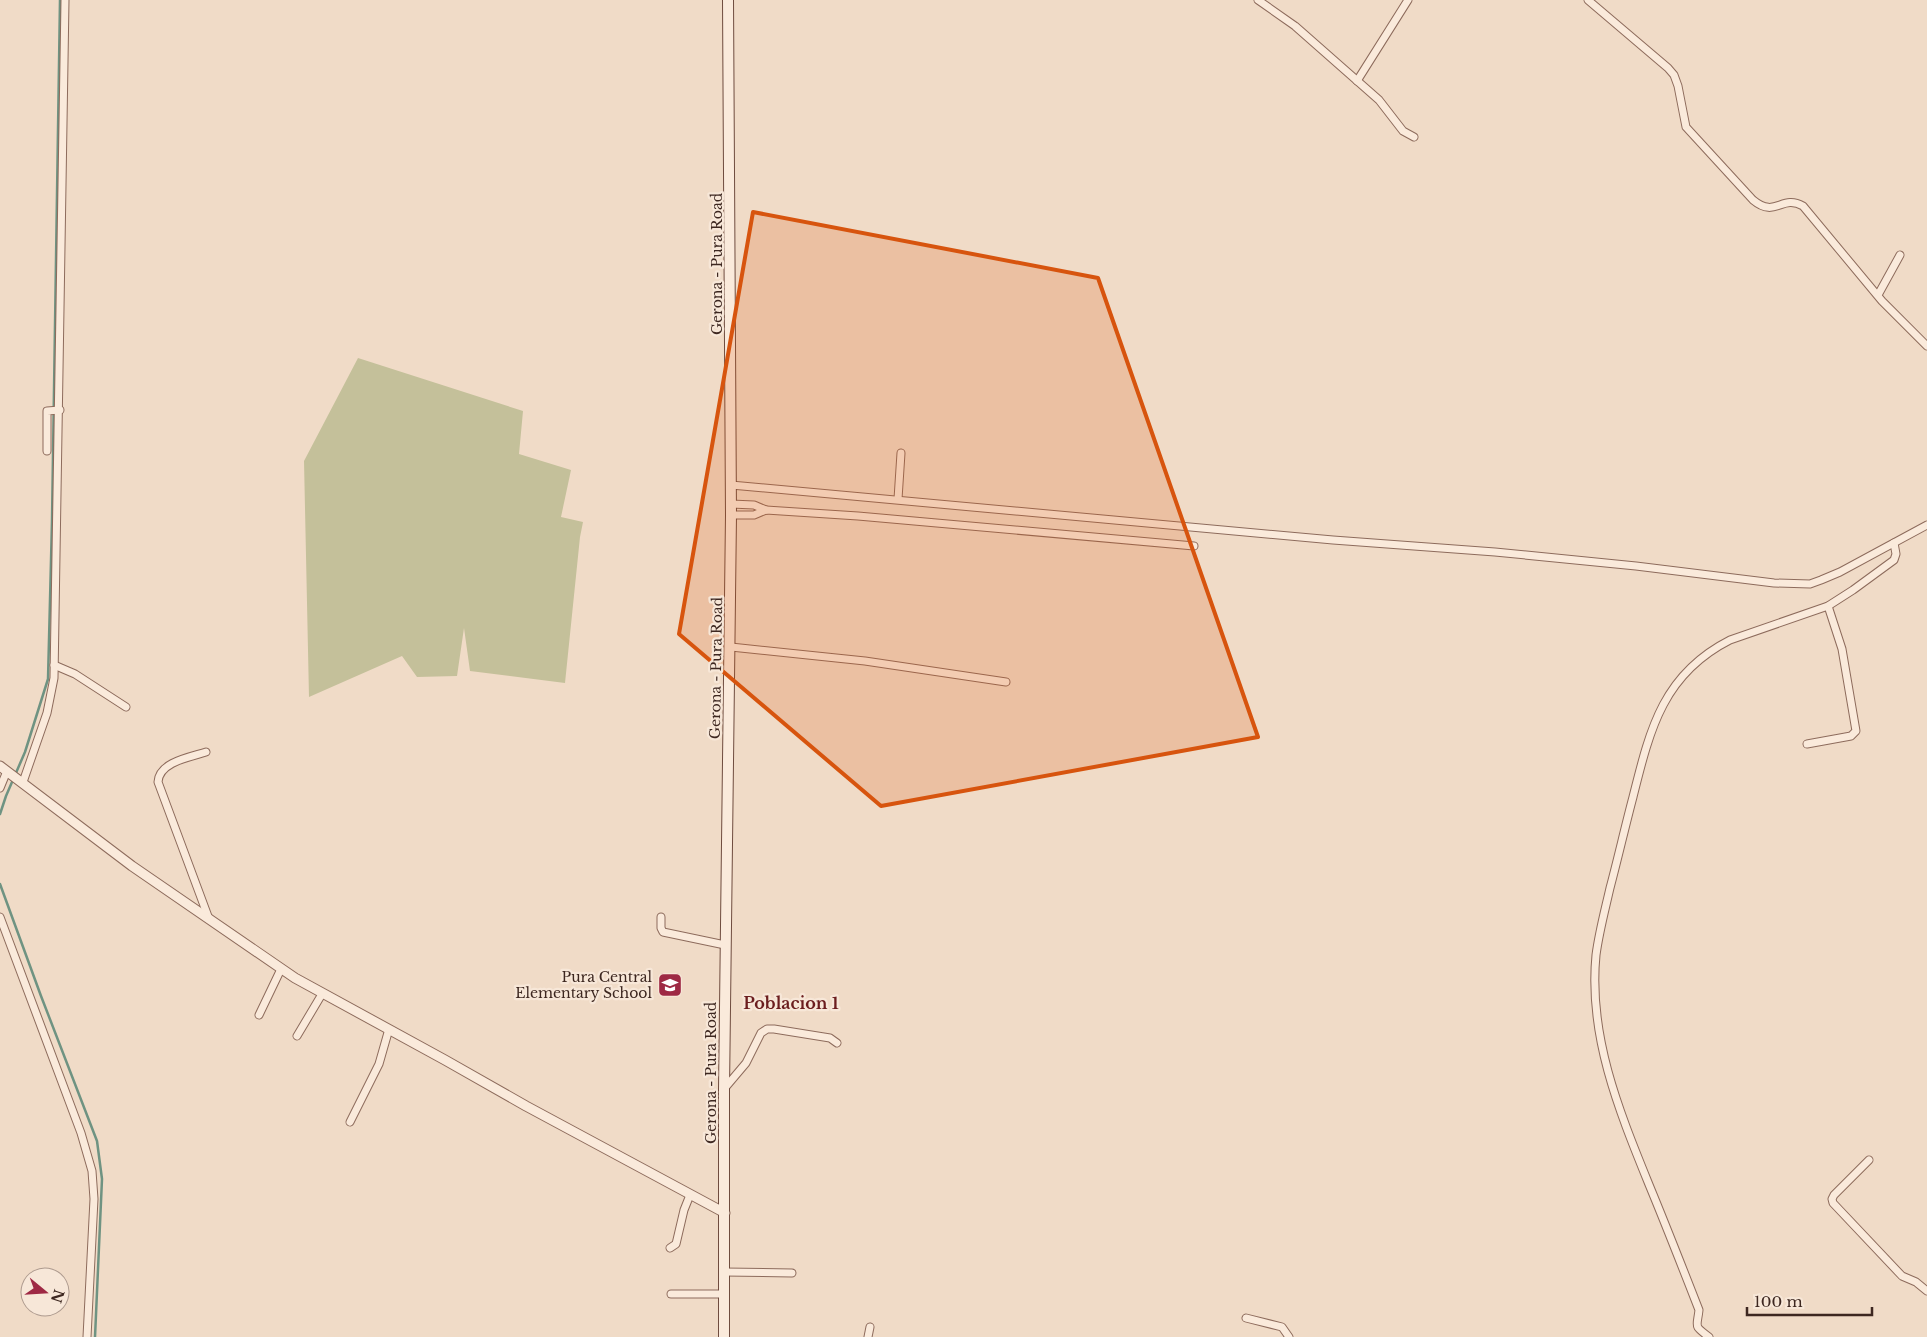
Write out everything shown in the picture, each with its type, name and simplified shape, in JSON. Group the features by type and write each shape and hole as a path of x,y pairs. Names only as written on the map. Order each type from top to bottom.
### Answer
{"main road":[{"name":"Gerona - Pura Road","path":"724,1337 725,945 731,647 728,0"}],"street":[{"path":"22,782 47,713 54,686 56,410 65,0"},
{"path":"1258,0 1295,26 1388,110 1403,131 1414,137"},
{"path":"1357,81 1408,0"},
{"path":"1588,0 1674,75 1686,127 1753,200 1765,208 1772,208 1792,202 1803,206 1878,295 1927,346"},
{"path":"1878,295 1900,255"},
{"path":"47,451 46,415 47,411 56,410"},
{"path":"898,499 900,453"},
{"path":"731,485 1333,540 1495,552 1636,566 1774,583 1810,584 1840,572 1927,525"},
{"path":"731,504 754,505 766,510 858,516 1194,546"},
{"path":"731,515 754,515 766,510"},
{"path":"1912,533 1927,520"},
{"path":"1709,1337 1696,1326 1699,1310 1607,1073 1597,1020 1595,982 1599,935 1639,772 1653,726 1664,699 1678,681 1717,646 1828,606 1894,560 1894,543"},
{"path":"1806,744 1851,736 1856,731 1842,649 1828,606"},
{"path":"731,647 865,661 1006,682"},
{"path":"54,666 75,674 126,707"},
{"path":"206,752 179,760 171,765 159,776 158,782 209,920"},
{"path":"0,788 4,768 132,866 281,969 322,994 725,1213"},
{"path":"0,917 87,1149 92,1171 94,1199 87,1337"},
{"path":"660,917 660,928 668,934 725,945"},
{"path":"259,1015 281,969"},
{"path":"296,1036 322,994"},
{"path":"724,1090 746,1062 761,1033 766,1029 774,1028 830,1038 837,1043"},
{"path":"350,1122 379,1064 389,1029"},
{"path":"1869,1160 1834,1195 1833,1203 1902,1276 1916,1282 1927,1291"},
{"path":"670,1248 676,1244 690,1194"},
{"path":"724,1272 792,1273"},
{"path":"671,1294 724,1294"},
{"path":"1246,1318 1282,1328 1290,1337"},
{"path":"868,1337 870,1327"}],"highlighted area":[{"path":"753,212 1098,278 1258,737 881,806 679,634"}],"shaded area":[{"path":"358,358 523,411 519,454 571,470 561,517 583,522 565,683 470,671 464,628 457,676 417,677 402,656 309,697 304,461"}],"waterway":[{"path":"0,814 25,752 48,679 60,0"},
{"path":"0,884 97,1141 102,1179 95,1337"}],"place":[{"name":"Pura Central Elementary School","path":"670,985"}],"district":[{"name":"Poblacion 1","path":"791,1003"}]}
